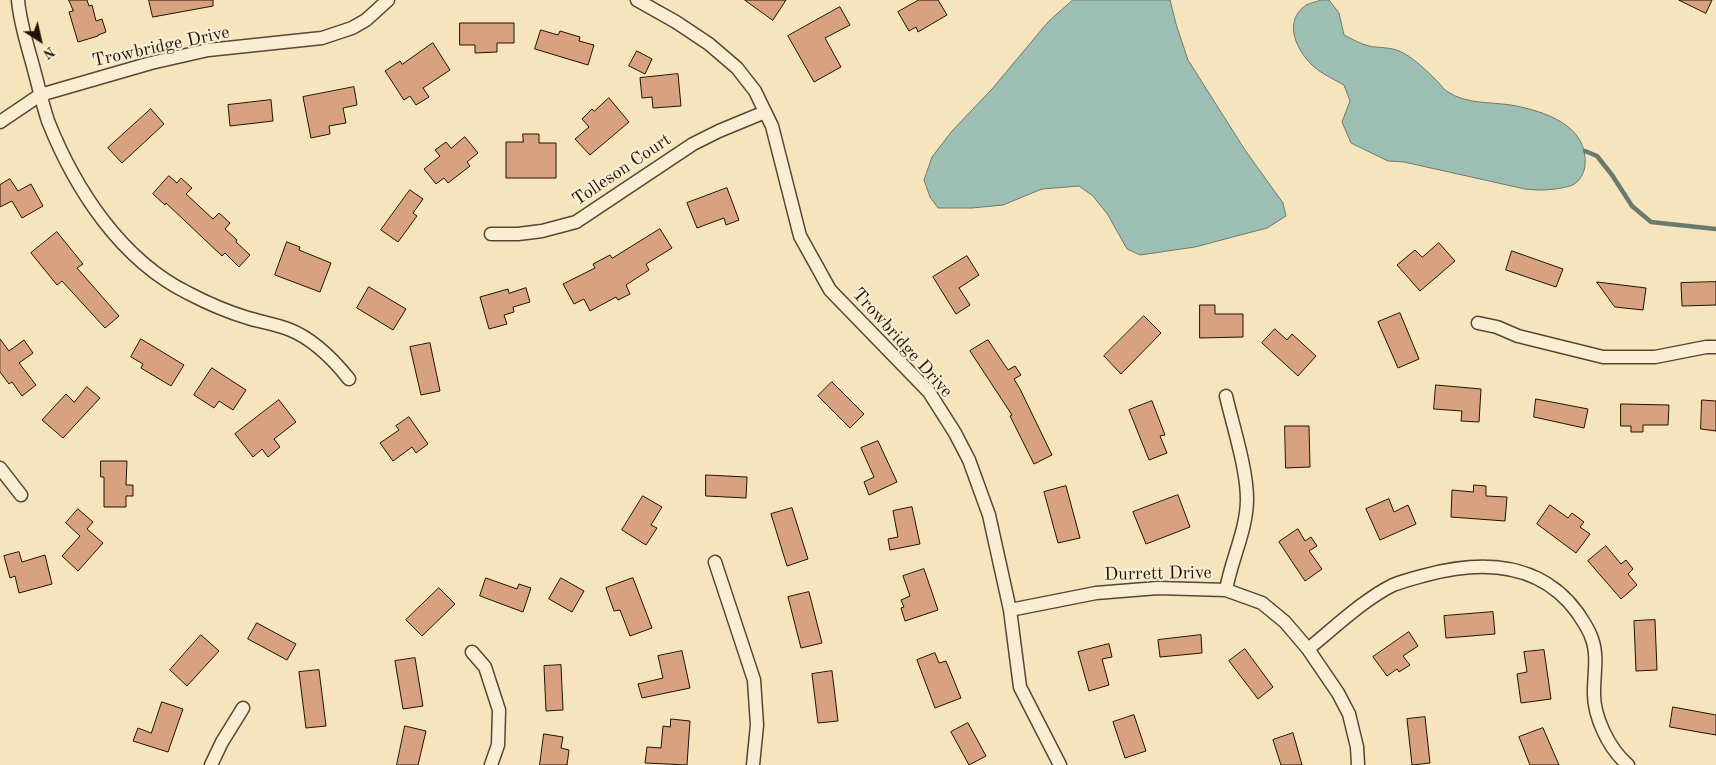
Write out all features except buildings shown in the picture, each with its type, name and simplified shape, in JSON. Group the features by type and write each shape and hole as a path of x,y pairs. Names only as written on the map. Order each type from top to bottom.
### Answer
{"street":[{"path":"18,0 20,18 48,120 70,168 96,212 124,244 156,275 188,293 246,317 289,329 313,343 339,366 349,379"},
{"name":"Trowbridge Drive","path":"0,122 40,95 117,72 208,50 322,38 352,28 366,20 388,0"},
{"name":"Trowbridge Drive","path":"637,0 676,22 709,44 737,68 756,91 772,126 800,236 820,275 830,290 929,392 955,432 969,460 989,515 1010,610 1020,687 1060,765"},
{"name":"Tolleson Court","path":"492,234 518,234 542,231 576,222 693,144 765,112"},
{"path":"1478,323 1497,327 1518,336 1602,357 1655,357 1706,347 1716,347"},
{"path":"1226,396 1243,468 1247,499 1244,523 1226,590"},
{"path":"0,468 21,496"},
{"path":"715,562 754,680 757,725 753,765"},
{"path":"1308,648 1369,600 1402,582 1448,569 1485,566 1520,571 1544,581 1568,600 1584,623 1592,640 1596,658 1594,708 1611,747 1628,765"},
{"name":"Durrett Drive","path":"1010,610 1096,593 1158,588 1226,590 1262,603 1285,622 1308,648 1338,693 1349,714 1357,747 1358,765"},
{"path":"472,652 485,668 499,710 498,745 491,765"},
{"path":"211,765 222,742 243,708"}],"water":[{"path":"1073,0 1170,0 1188,60 1245,150 1283,203 1286,216 1267,228 1195,247 1140,255 1127,249 1108,215 1093,196 1079,186 1042,189 1003,205 972,208 938,208 930,197 924,180 932,157 952,131 992,89 1048,22"},
{"path":"1321,0 1329,0 1339,13 1344,35 1366,45 1404,53 1425,69 1445,90 1455,96 1471,101 1511,105 1537,111 1562,122 1580,140 1584,152 1585,166 1580,178 1573,185 1564,187 1542,190 1525,189 1404,162 1388,161 1351,143 1342,122 1350,101 1344,85 1313,66 1302,53 1294,36 1293,28 1299,12 1306,5"}],"waterway":[{"path":"1585,151 1597,156 1632,206 1651,222 1716,229"}]}
